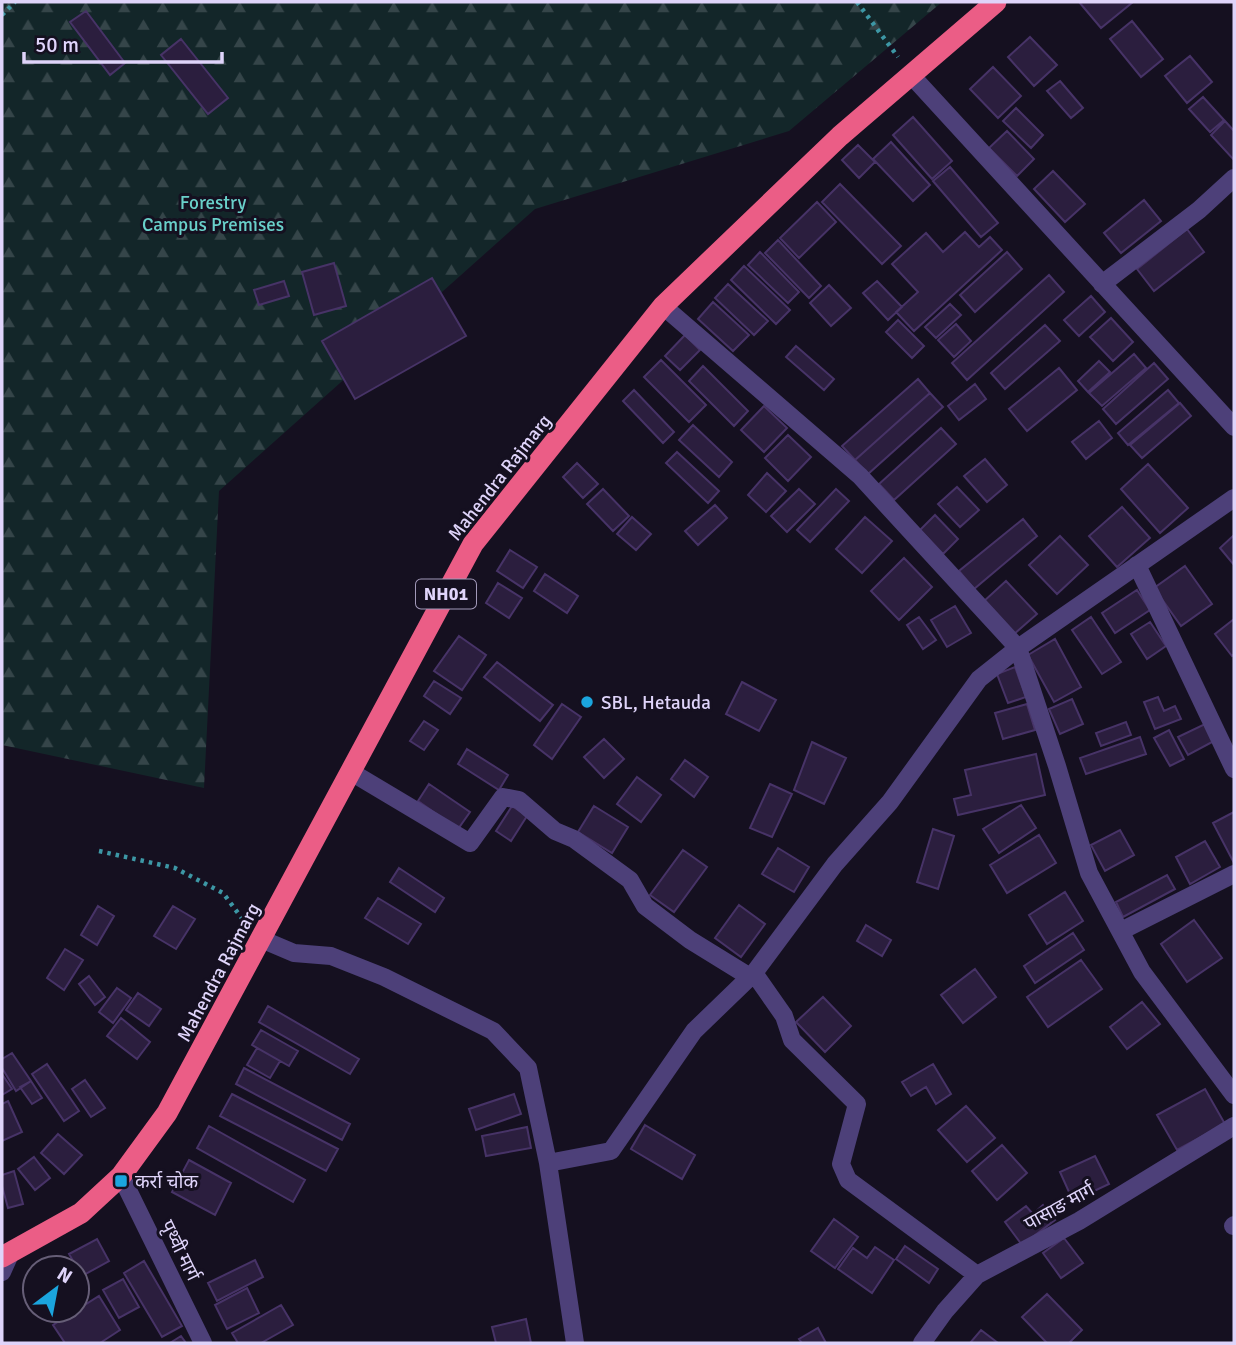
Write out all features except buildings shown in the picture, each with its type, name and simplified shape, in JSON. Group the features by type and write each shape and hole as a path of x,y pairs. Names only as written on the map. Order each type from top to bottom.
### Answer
{"highway":[{"name":"Mahendra Rajmarg","path":"6,1254 81,1213 121,1176 167,1114 473,544 663,306 839,136 996,2"}],"street":[{"path":"911,75 1234,427"},
{"path":"1102,284 1199,210 1234,178"},
{"path":"663,306 860,477 1018,648 1089,873 1142,972 1234,1095"},
{"path":"548,1163 611,1150 694,1031 752,975 835,864 890,802 979,679 1018,648 1234,498"},
{"path":"1137,565 1234,769"},
{"path":"351,772 470,843 503,797 520,800 555,831 574,839 630,880 645,906 690,940 752,975 784,1016 792,1040 857,1104 841,1164 848,1180 977,1275"},
{"path":"1121,931 1234,874"},
{"path":"261,939 294,953 331,956 384,977 493,1031 528,1068 548,1163 574,1336"},
{"name":"पासाङ मार्ग","path":"922,1343 945,1311 977,1275 1079,1221 1234,1126"},
{"name":"पृथ्वी मार्ग","path":"121,1176 203,1343"},
{"path":"2,1272 6,1254"}],"path":[{"path":"2,15 15,2"},
{"path":"857,2 911,75"},
{"path":"99,850 174,868 223,893 244,922 261,939"}],"green space":[{"name":"Forestry Campus Premises","path":"2,2 942,2 789,131 535,209 219,491 204,788 2,745"}],"place":[{"name":"SBL, Hetauda","path":"587,702"},
{"name":"कर्रा चोक","path":"121,1181"}]}
